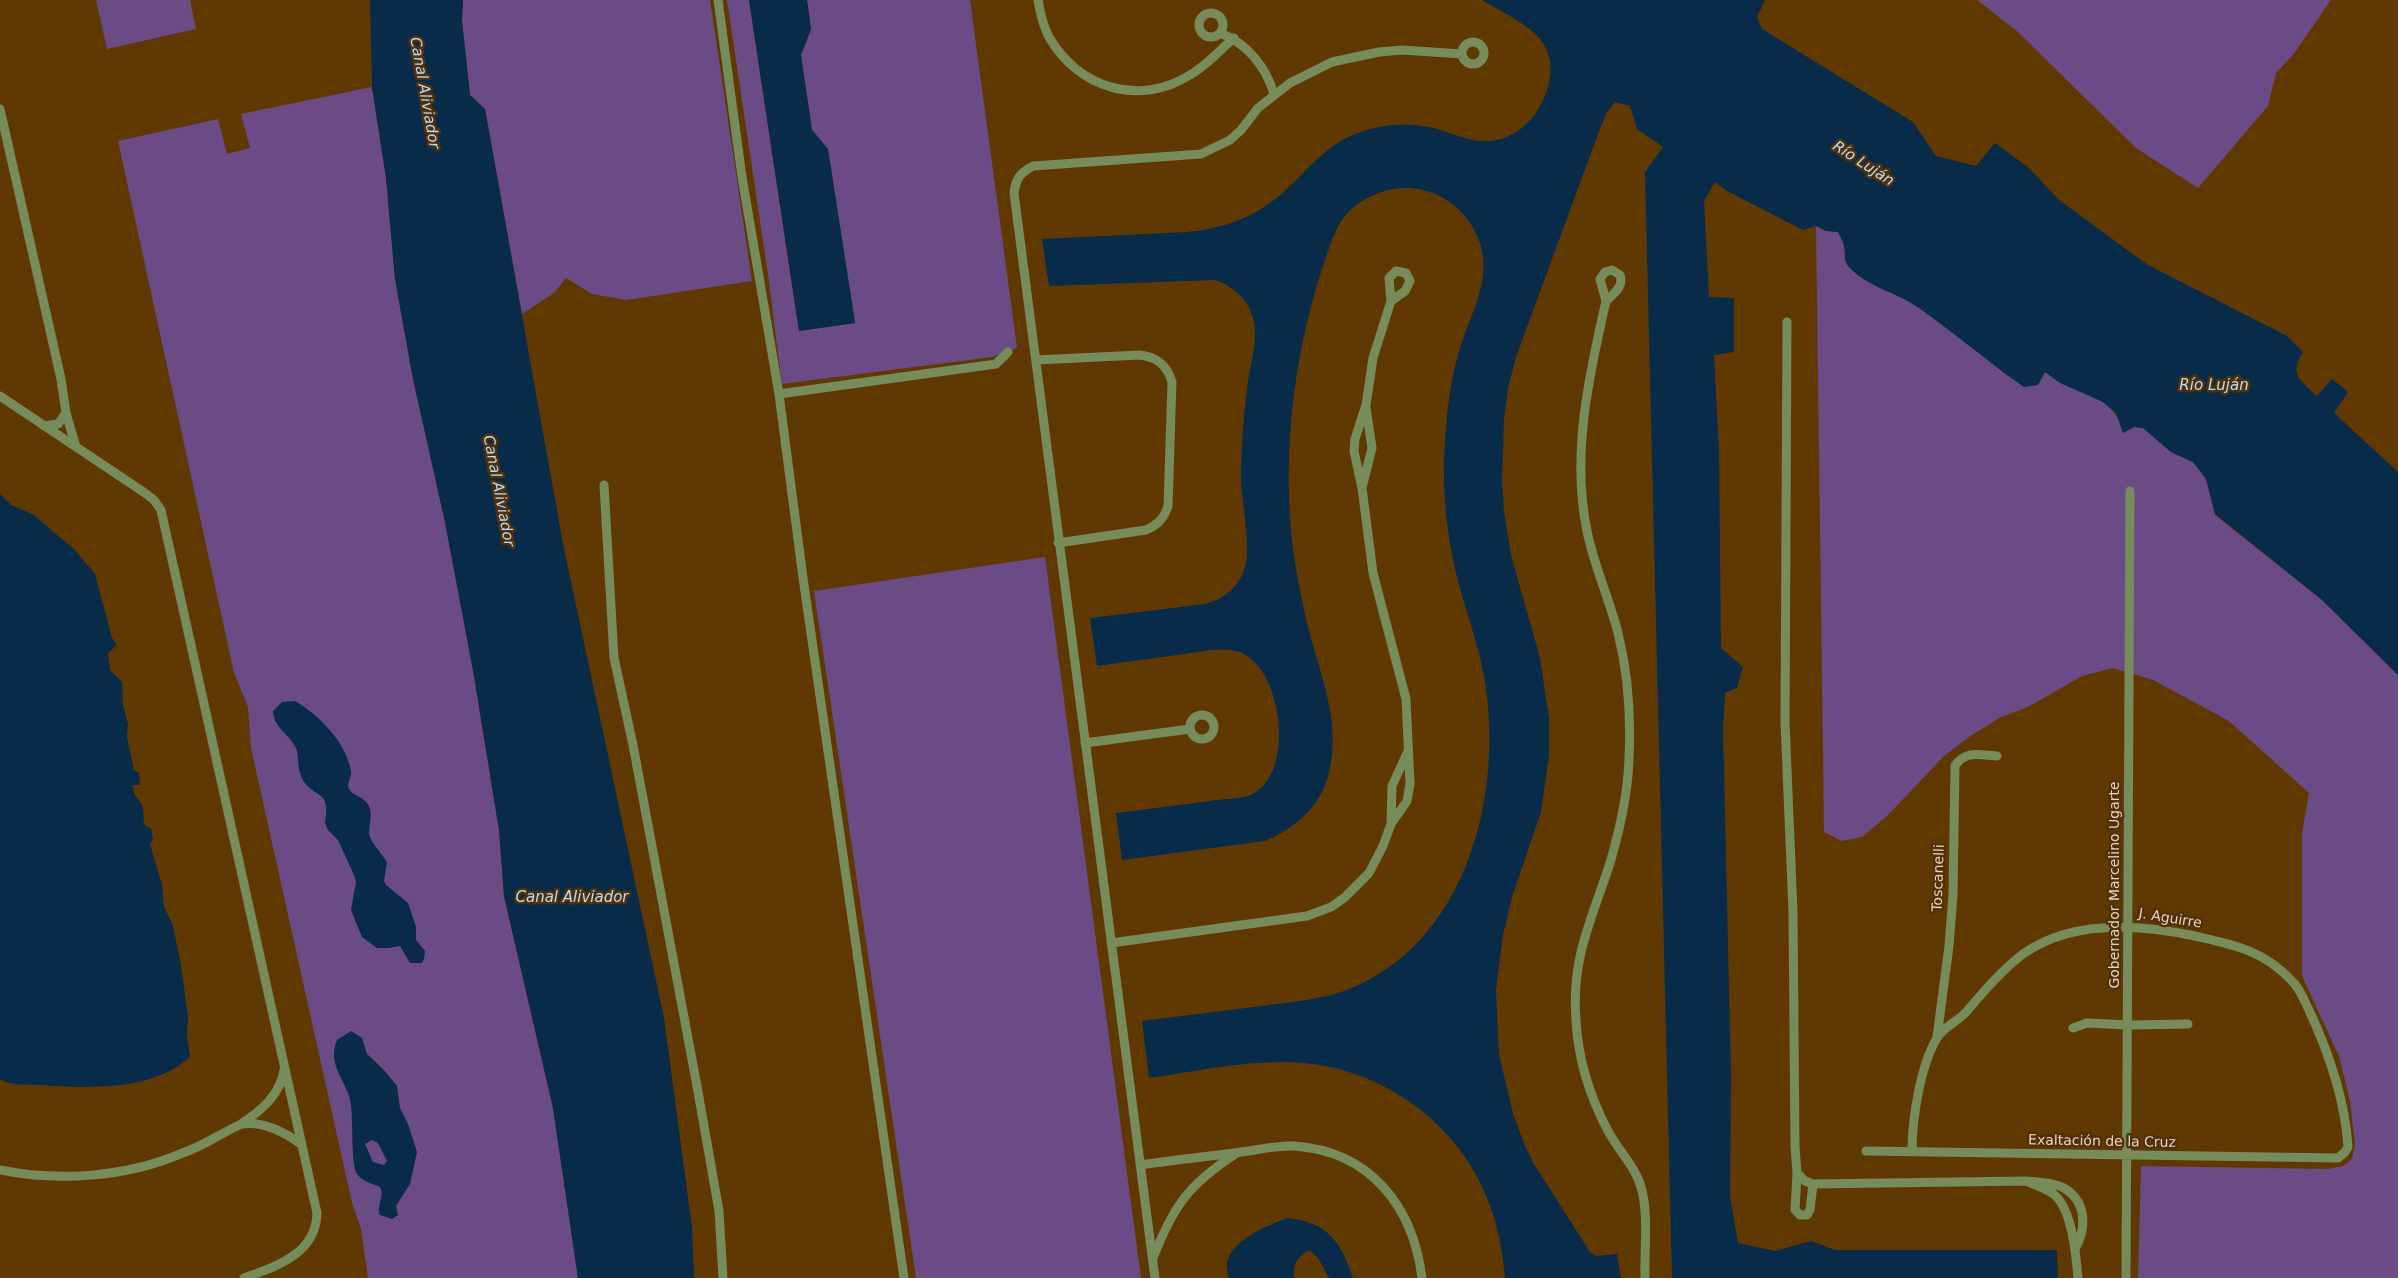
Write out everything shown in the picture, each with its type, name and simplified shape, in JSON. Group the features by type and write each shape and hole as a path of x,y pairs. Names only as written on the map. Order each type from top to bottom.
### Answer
{"street":[{"path":"718,0 742,177 779,394 803,578 904,1278"},
{"path":"1038,0 1048,36 1063,56 1085,76 1107,88 1129,90 1160,88 1190,75 1234,38"},
{"path":"1220,33 1234,38 1254,58 1269,76 1274,94"},
{"path":"1155,1278 1058,542 1014,193 1016,181 1020,173 1033,166 1201,154 1216,148 1236,135 1258,108 1274,94 1310,72 1353,56 1402,50 1462,54"},
{"path":"0,109 59,369 66,413 76,448"},
{"path":"1111,944 1293,919 1320,912 1344,898 1368,873 1383,846 1391,824 1401,811 1409,793 1410,777 1406,699 1373,573 1362,488 1354,451 1355,439 1366,405 1373,358 1391,301"},
{"path":"1606,301 1582,432 1582,491 1592,550 1622,651 1630,718 1629,760 1618,834 1580,953 1575,1012 1578,1040 1588,1086 1608,1131 1633,1169 1642,1191 1645,1278"},
{"path":"1787,322 1785,722 1793,912 1795,1147 1797,1173 1795,1210 1800,1215 1806,1215 1810,1210 1813,1184"},
{"path":"779,394 996,364 1008,352"},
{"path":"1036,360 1140,355 1152,357 1166,367 1172,382 1168,506 1164,517 1146,530 1058,542"},
{"path":"0,396 145,493 154,500 161,510 317,1213 317,1225 313,1236 294,1256 244,1278"},
{"path":"1362,488 1372,448 1366,405"},
{"path":"44,426 58,424 66,413"},
{"path":"604,484 614,658 633,745 709,1153 719,1211 723,1278"},
{"name":"Gobernador Marcelino Ugarte","path":"2126,1278 2129,1025 2130,491"},
{"path":"1085,743 1190,729"},
{"path":"1391,824 1392,786 1408,751"},
{"name":"Toscanelli","path":"1937,1037 1949,946 1953,895 1955,766 1960,759 1969,754 1997,756"},
{"name":"J. Aguirre","path":"1937,1037 1963,1016 1982,993 2024,954 2067,934 2128,926 2171,931 2243,947 2262,957 2295,983 2325,1043 2333,1068 2347,1137 2348,1147 2338,1158"},
{"path":"2073,1028 2087,1023 2129,1025 2188,1024"},
{"path":"1912,1152 1912,1128 1922,1080 1937,1037"},
{"path":"0,1170 54,1176 114,1172 145,1166 201,1146 259,1112 276,1093 283,1078 285,1066"},
{"path":"241,1124 271,1128 290,1136 302,1146"},
{"path":"1140,1165 1293,1146 1342,1157 1376,1178 1399,1206 1413,1236 1422,1278"},
{"name":"Exaltación de la Cruz","path":"1866,1151 2338,1158"},
{"path":"1153,1258 1173,1213 1184,1196 1214,1168 1237,1153"},
{"path":"1797,1173 1805,1181 1813,1184 2046,1182 2063,1188 2074,1197 2080,1208 2084,1220 2082,1236 2075,1249"},
{"path":"2026,1181 2053,1193 2063,1204 2075,1249 2078,1278"}],"shaded area":[{"path":"96,0 190,0 196,29 107,49"},
{"path":"463,0 710,0 752,281 626,300 592,294 566,278 554,293 522,314 485,109 470,95 462,21"},
{"path":"727,0 749,0 799,331 855,323 828,149 812,130 801,55 811,29 807,0 970,0 1017,348 992,357 782,384 768,274"},
{"path":"1977,0 2331,0 2293,55 2276,73 2268,106 2198,188 2136,148 2018,32"},
{"path":"372,87 386,178 395,279 413,379 445,522 474,676 499,830 504,896 553,1108 578,1278 368,1278 361,1229 352,1203 251,748 248,707 234,673 118,141 218,119 227,154 250,148 241,114"},
{"path":"1816,226 1826,231 1838,232 1844,244 1846,262 1857,274 1919,308 2024,387 2045,372 2104,403 2130,430 2134,427 2143,428 2171,452 2193,462 2206,479 2215,515 2322,600 2398,675 2398,1278 2138,1278 2141,1166 2328,1169 2343,1166 2352,1159 2355,1143 2350,1101 2339,1056 2302,976 2302,833 2309,793 2229,721 2153,680 2113,668 2082,676 2028,707 1999,718 1969,737 1944,756 1887,816 1862,837 1842,841 1824,832"},
{"path":"1045,557 1141,1278 916,1278 814,591"}],"water":[{"name":"Canal Aliviador","path":"370,0 463,0 462,21 470,95 485,109 563,544 664,1018 692,1228 694,1278 578,1278 553,1108 504,896 499,830 474,676 445,522 413,379 395,279 386,178 372,87"},
{"path":"749,0 807,0 811,29 801,55 812,130 828,149 855,323 799,331"},
{"name":"Río Luján","path":"1482,0 1765,0 1757,17 1762,29 1913,122 1936,156 1976,166 1995,143 2029,168 2059,200 2148,265 2287,336 2303,352 2297,366 2298,377 2301,381 2317,396 2332,379 2346,390 2347,394 2334,413 2398,472 2398,675 2322,600 2215,514 2206,479 2193,462 2171,452 2143,428 2134,427 2123,433 2116,413 2103,402 2060,383 2045,372 2038,385 2024,387 1919,308 1857,274 1846,262 1844,244 1838,232 1826,231 1816,226 1803,230 1727,191 1715,182 1704,201 1709,297 1734,298 1734,352 1714,355 1719,450 1721,648 1743,667 1737,688 1725,693 1723,728 1731,1074 1730,1196 1738,1243 1775,1251 1811,1241 1835,1250 2057,1250 2058,1278 1672,1278 1645,172 1663,147 1637,129 1630,106 1615,102 1607,112 1598,134 1516,357 1508,388 1504,420 1502,480 1504,511 1511,555 1540,658 1549,718 1549,755 1541,812 1512,897 1503,935 1496,990 1499,1055 1513,1113 1525,1146 1534,1164 1590,1252 1596,1256 1617,1254 1621,1278 1505,1278 1497,1227 1492,1211 1480,1181 1463,1154 1443,1130 1420,1109 1394,1092 1365,1078 1335,1068 1304,1063 1266,1062 1149,1078 1142,1021 1324,997 1344,991 1386,969 1421,939 1448,902 1468,860 1481,815 1488,768 1489,721 1484,676 1453,559 1445,503 1444,466 1452,382 1461,345 1479,295 1483,275 1483,258 1480,242 1464,215 1438,195 1422,190 1406,188 1388,190 1370,196 1348,213 1338,226 1321,272 1303,339 1292,409 1289,479 1293,549 1298,580 1306,621 1324,681 1331,715 1332,750 1327,781 1322,793 1307,813 1288,829 1265,841 1122,860 1116,813 1248,796 1264,785 1274,768 1279,746 1278,721 1274,697 1265,676 1252,660 1236,651 1217,650 1097,666 1090,618 1205,604 1218,599 1230,591 1239,581 1247,559 1241,458 1244,413 1255,327 1251,311 1244,299 1228,286 1215,280 1049,286 1042,239 1186,232 1227,224 1253,213 1277,198 1335,145 1355,134 1379,127 1405,124 1422,126 1435,128 1473,140 1487,141 1512,135 1531,119 1545,96 1551,67 1548,53 1542,41 1532,31"},
{"path":"0,494 11,505 34,515 73,548 95,574 112,638 117,645 108,653 110,670 122,682 123,705 128,724 127,737 134,770 139,773 140,785 133,785 134,790 143,809 145,826 151,828 153,839 150,844 162,885 164,907 173,926 181,965 188,1017 187,1035 190,1057 175,1068 157,1077 138,1082 97,1087 77,1087 8,1083 0,1079"},
{"path":"295,701 330,730 344,750 351,771 349,789 365,801 369,807 371,815 370,837 387,862 384,881 386,885 408,903 416,927 416,940 425,951 422,963 410,963 400,946 377,948 362,937 351,910 356,882 338,840 328,830 325,823 326,803 323,798 305,783 301,776 295,747 275,721 273,711 282,702"},
{"path":"351,1031 362,1038 367,1054 397,1086 400,1108 408,1124 417,1152 410,1184 396,1206 398,1215 392,1219 380,1215 379,1208 382,1195 380,1187 362,1179 355,1169 351,1105 334,1058 337,1040","holes":["372,1140 378,1143 387,1161 384,1165 373,1162 365,1144"]},
{"path":"1287,1218 1313,1224 1331,1236 1338,1244 1353,1278 1329,1278 1318,1258 1310,1250 1297,1261 1294,1269 1294,1278 1229,1278 1227,1262 1237,1246 1252,1234"}]}
